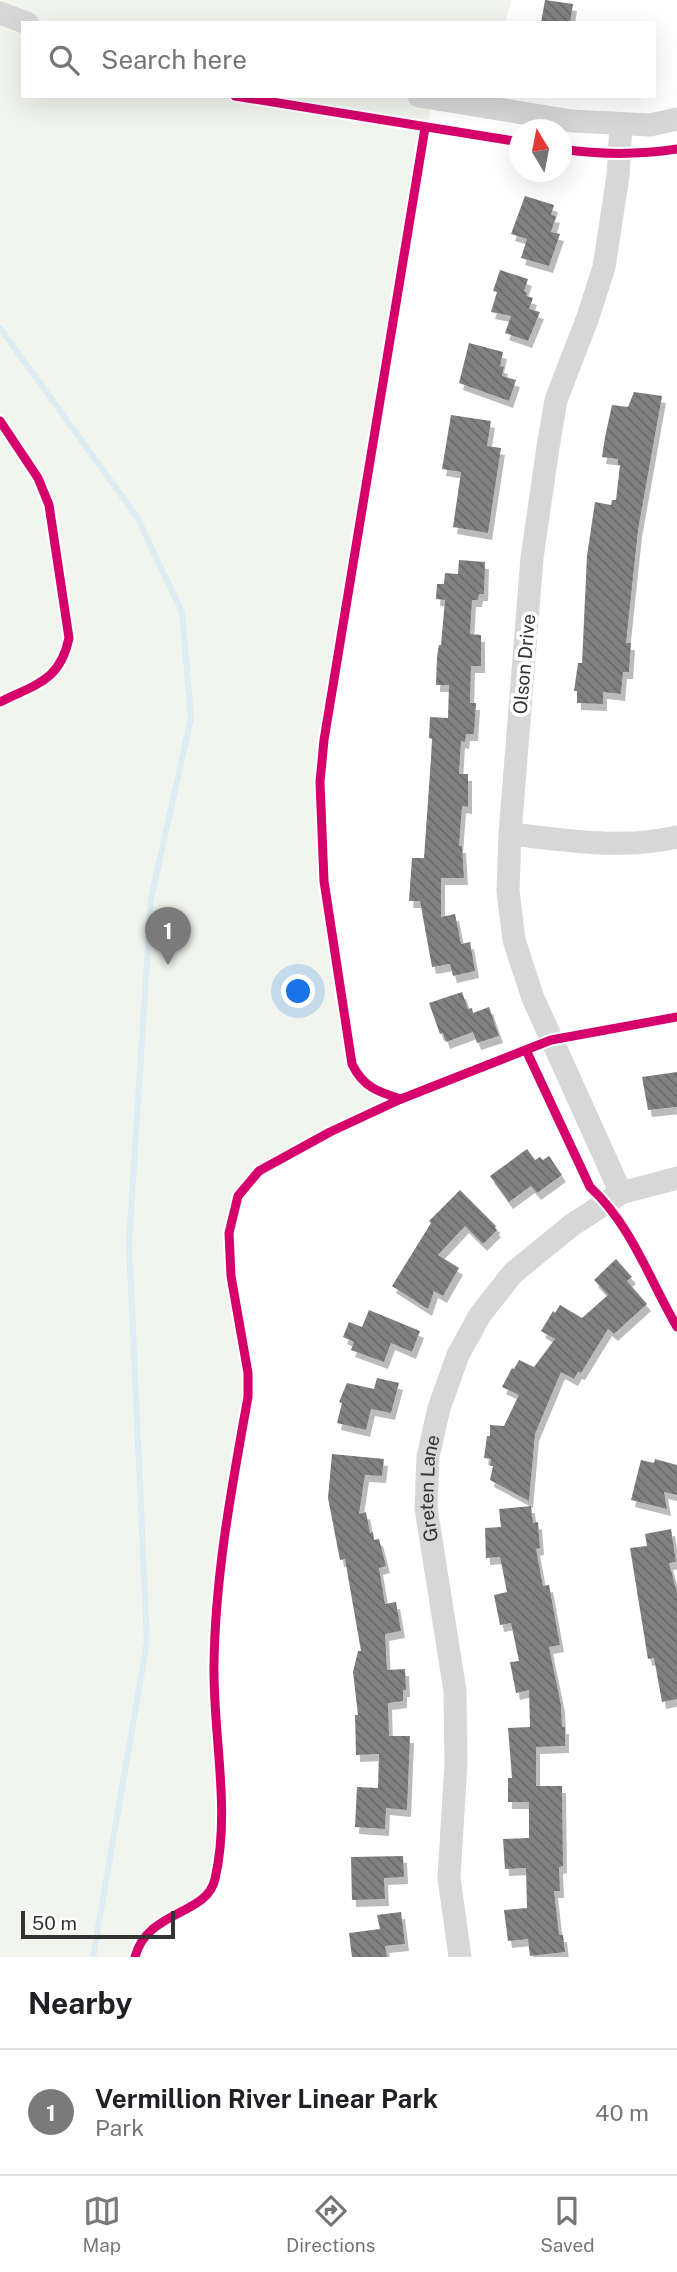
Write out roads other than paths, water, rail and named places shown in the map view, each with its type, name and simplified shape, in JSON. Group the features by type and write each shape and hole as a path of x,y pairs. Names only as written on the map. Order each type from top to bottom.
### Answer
{"street":[{"path":"0,13 22,21"},
{"path":"431,98 572,121 650,125 677,120"},
{"name":"Olson Drive","path":"621,125 618,176 604,267 556,400 548,447 532,558 510,834 508,891 514,940 533,998 621,1193"},
{"path":"510,834 606,844 642,843 677,837"},
{"name":"Greten Lane","path":"460,1957 449,1878 456,1763 455,1691 426,1508 428,1457 439,1408 458,1355 480,1315 513,1273 572,1226 621,1193 677,1178"}],"waterway":[{"path":"0,328 137,517 182,612 191,718 151,899 129,1243 147,1642 93,1957"}],"place":[{"name":"Vermillion River Linear Park","path":"168,965"}]}
